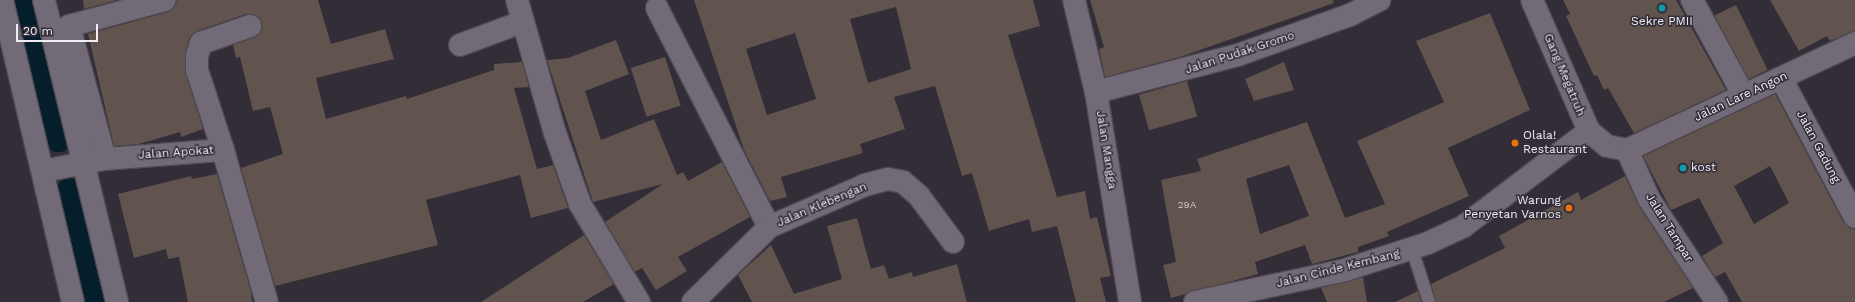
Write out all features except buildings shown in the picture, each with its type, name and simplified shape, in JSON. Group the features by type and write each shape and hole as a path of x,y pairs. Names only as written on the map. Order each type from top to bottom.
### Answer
{"street":[{"path":"2,0 49,170 73,302"},
{"path":"44,0 80,163 117,302"},
{"path":"105,159 68,26 93,9 165,0"},
{"path":"517,0 522,22 580,204 639,302"},
{"name":"Jalan Mangga","path":"1074,0 1096,92 1130,302"},
{"name":"Jalan Pudak Gromo","path":"1096,92 1238,55 1350,14 1379,0"},
{"name":"Gang Megatruh","path":"1532,0 1589,131 1607,146 1627,150"},
{"path":"1692,0 1743,94"},
{"path":"657,8 769,227"},
{"path":"460,45 522,22"},
{"path":"222,150 197,70 197,56 201,43 250,26"},
{"name":"Jalan Lare Angon","path":"1627,150 1743,94 1782,78 1855,42"},
{"name":"Jalan Gadung","path":"1782,78 1855,217"},
{"name":"Jalan Cinde Kembang","path":"1195,302 1345,270 1412,249 1464,226 1589,131"},
{"name":"Jalan Apokat","path":"49,170 105,159 222,150 267,302"},
{"name":"Jalan Tampar","path":"1627,150 1649,199 1717,302"},
{"name":"Jalan Klebengan","path":"693,302 769,227 864,185 888,179 903,182 919,196 953,242"}],"lane":[{"path":"1412,249 1429,302"}],"waterway":[{"path":"25,0 58,137"},
{"path":"70,192 96,302"}],"place":[{"name":"Sekre PMII","path":"1662,8"},
{"name":"Olala! Restaurant","path":"1515,143"},
{"name":"kost","path":"1683,168"},
{"name":"Warung Penyetan Varnos","path":"1569,208"}]}
